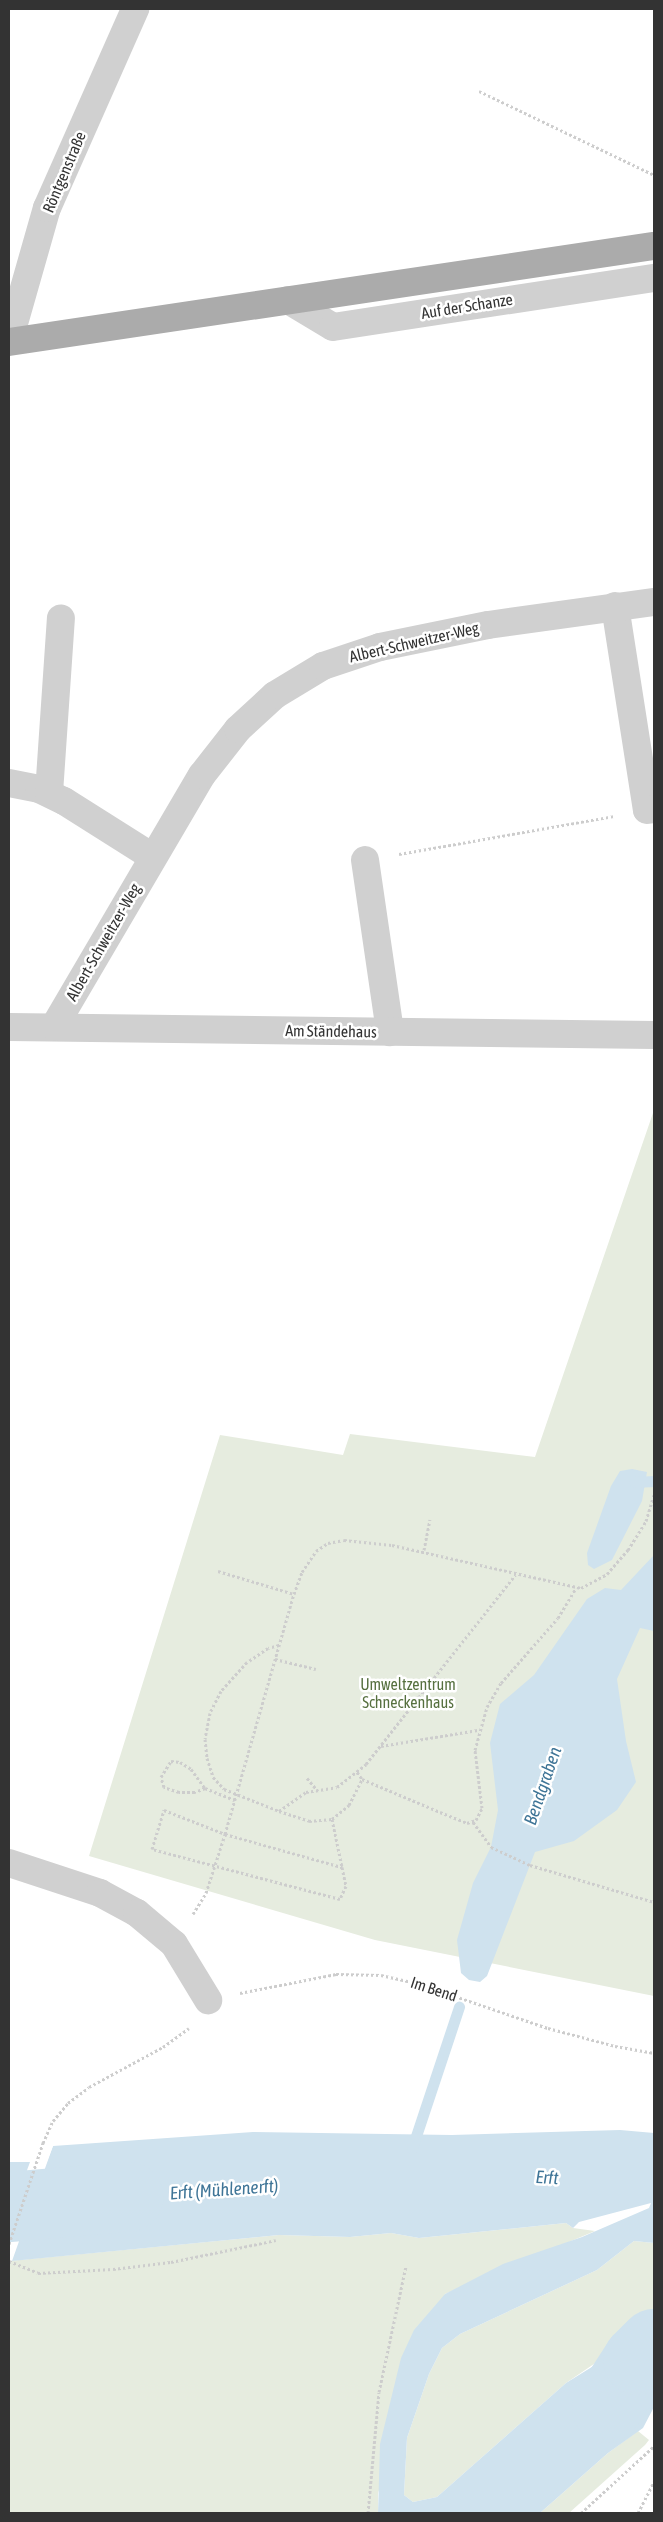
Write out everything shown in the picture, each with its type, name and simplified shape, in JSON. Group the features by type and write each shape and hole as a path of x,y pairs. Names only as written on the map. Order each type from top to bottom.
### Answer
{"main road":[{"name":"Auf der Schanze","path":"9,341 654,246"}],"street":[{"name":"Röntgenstraße","path":"9,341 47,208 135,9"},
{"name":"Auf der Schanze","path":"288,300 333,327 654,278"},
{"name":"Albert-Schweitzer-Weg","path":"54,1027 152,856 218,752 254,712 296,680 323,666 404,641 616,606 654,602"},
{"path":"616,606 650,810"},
{"path":"49,793 61,618"},
{"path":"9,783 49,793 152,856"},
{"path":"365,860 390,1032"},
{"name":"Am Ständehaus","path":"9,1026 654,1035"},
{"path":"9,1863 113,1900 148,1921 174,1944 208,2000"}],"path":[{"path":"479,91 654,176"},
{"path":"365,860 650,810"},
{"path":"174,1944 206,1893 236,1798 294,1594 310,1557 328,1543 355,1540 424,1550 576,1588 597,1582 618,1562 646,1521 654,1494"},
{"path":"424,1550 430,1520"},
{"path":"218,1571 294,1594"},
{"path":"279,1811 306,1792 337,1787 358,1772 381,1746 515,1574"},
{"path":"473,1822 482,1808 475,1755 478,1730 501,1683 558,1618 576,1588"},
{"path":"236,1798 213,1777 207,1758 205,1739 210,1714 222,1691 247,1662 268,1648 279,1645"},
{"path":"275,1659 316,1669"},
{"path":"381,1746 478,1730"},
{"path":"205,1788 195,1792 179,1792 164,1787 161,1777 171,1761 180,1762 191,1769 205,1788 309,1821 332,1819 349,1805 362,1779"},
{"path":"358,1772 362,1779 440,1812 473,1822 491,1847 530,1865 654,1902"},
{"path":"307,1778 318,1791"},
{"path":"332,1819 346,1886 340,1899 152,1850 164,1810 225,1834 342,1867"},
{"name":"Im Bend","path":"208,2000 321,1977 381,1974 417,1983 557,2031 654,2053"},
{"path":"9,2244 43,2143 53,2121 77,2094 176,2039 198,2016 208,2000"},
{"path":"9,2261 38,2273 113,2269 171,2262 276,2240"},
{"path":"368,2513 380,2386 406,2266"},
{"path":"581,2513 654,2446"},
{"path":"638,2513 654,2482"}],"green space":[{"name":"Umweltzentrum Schneckenhaus","path":"654,1110 654,1996 375,1940 89,1856 220,1435 343,1455 350,1434 535,1457"},
{"path":"566,2223 573,2228 595,2231 445,2294 378,2493 378,2513 9,2513 9,2261 279,2235 350,2237 391,2233 419,2238"},
{"path":"634,2241 654,2243 654,2322 630,2345 613,2351 566,2383 437,2497 413,2502 404,2495 407,2438 429,2374 442,2348 460,2334 597,2270"},
{"path":"638,2431 649,2440 645,2445 569,2513 540,2513 608,2453"}],"water":[{"path":"632,1469 647,1472 642,1501 612,1560 594,1569 588,1565 587,1553 611,1486 620,1471"},
{"path":"654,1555 654,1631 640,1628 617,1679 626,1741 636,1782 617,1810 574,1841 535,1852 487,1976 480,1982 469,1980 461,1973 457,1940 473,1883 491,1847 498,1810 490,1743 500,1704 534,1675 587,1599 605,1588 621,1590"},
{"name":"Erft","path":"620,2130 654,2133 654,2243 634,2241 597,2270 460,2334 442,2348 429,2374 407,2438 404,2495 413,2502 437,2497 566,2383 637,2339 654,2358 654,2407 643,2428 608,2453 540,2513 378,2513 380,2444 401,2358 414,2330 445,2294 503,2264 582,2237 649,2208 651,2203 579,2222 573,2228 566,2223 419,2238 391,2233 350,2237 279,2235 12,2261 53,2146 253,2132 452,2135"},
{"path":"9,2162 30,2162 9,2220"}],"pier":[{"path":"51,2145 53,2146 22,2226"},
{"path":"22,2226 10,2260 9,2260"}],"waterway":[{"name":"Bendgraben","path":"634,1482 654,1481"},
{"name":"Bendgraben","path":"412,2148 459,2007"},
{"name":"Erft (Mühlenerft)","path":"9,2207 129,2197"},
{"path":"607,2408 638,2360 654,2344"}]}
